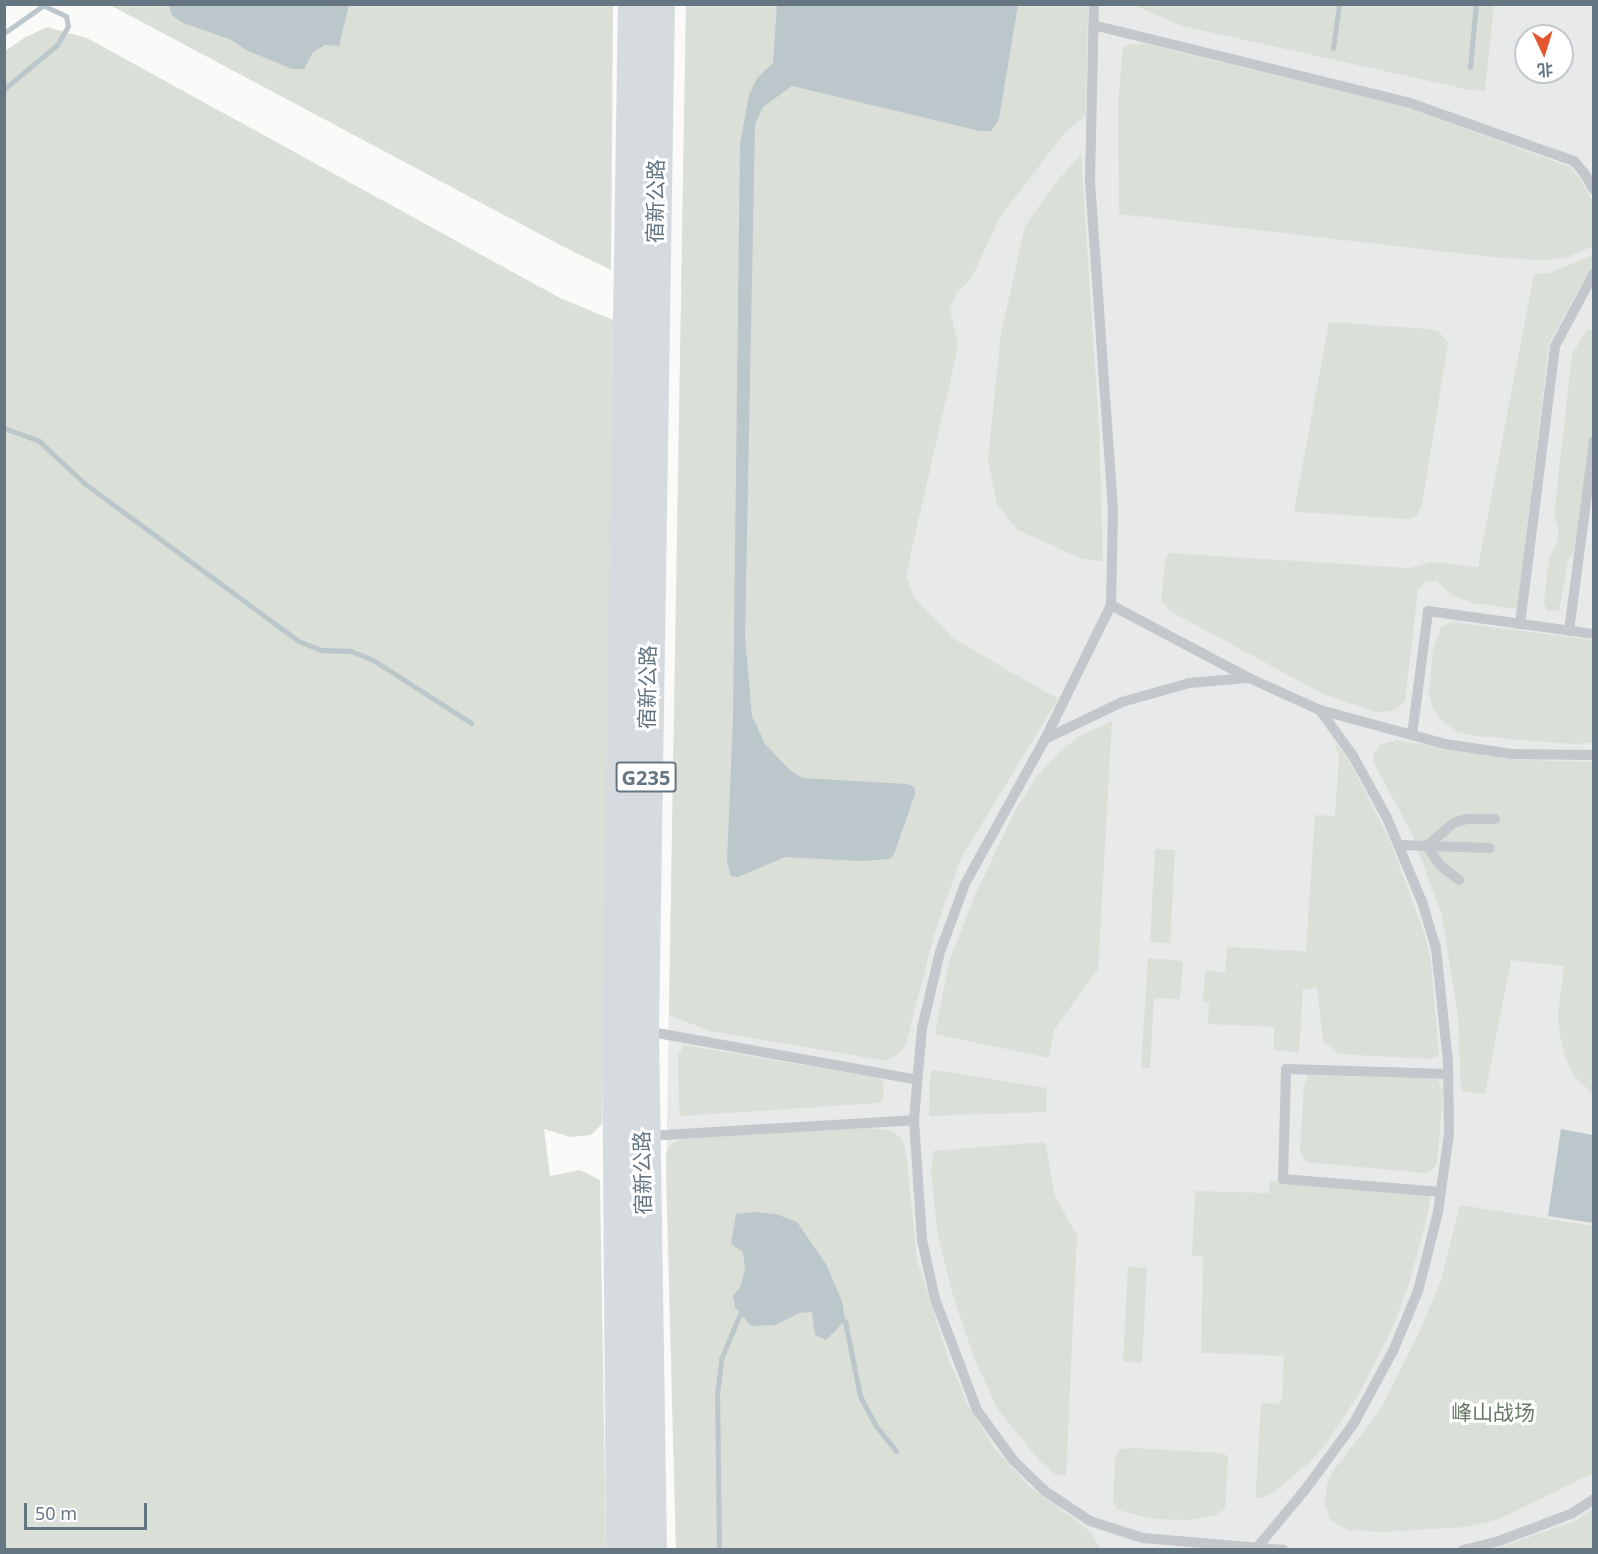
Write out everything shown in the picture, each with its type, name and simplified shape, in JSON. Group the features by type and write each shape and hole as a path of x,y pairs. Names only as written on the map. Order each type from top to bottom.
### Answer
{"highway":[{"name":"宿新公路","path":"622,1550 618,1030 634,4"},
{"name":"宿新公路","path":"650,1550 642,1030 658,4"}],"lane":[{"path":"1094,4 1090,181 1113,509 1111,605 1045,739 965,884 940,952 922,1028 914,1120 922,1240 935,1299 977,1410 1013,1460 1046,1491 1090,1521 1143,1538 1282,1550"},
{"path":"1094,25 1407,102 1574,162 1585,174 1593,190"},
{"path":"1520,624 1555,346 1593,273"},
{"path":"1569,631 1593,441"},
{"path":"1111,605 1249,678 1320,710 1445,744 1512,754 1593,755"},
{"path":"1412,735 1428,611 1593,634"},
{"path":"1045,739 1122,702 1189,683 1249,678"},
{"path":"1256,1549 1305,1490 1354,1423 1393,1351 1418,1291 1441,1192 1449,1134 1443,994 1436,948 1400,845 1353,756 1320,710"},
{"path":"1427,846 1443,829 1453,823 1467,819 1495,819"},
{"path":"1400,845 1490,848"},
{"path":"1427,846 1440,865 1459,880"},
{"path":"642,1030 917,1080"},
{"path":"1441,1192 1283,1179 1286,1069 1448,1074"},
{"path":"642,1136 914,1120"},
{"path":"1463,1550 1499,1541 1571,1514 1593,1499"},
{"path":"1142,1550 1143,1538"},
{"path":"1143,1538 1151,1550"}],"shaded area":[{"path":"157,5 349,5 339,46 325,45 313,52 304,69 292,69 246,50 232,40 183,23 172,15 169,6"},
{"path":"686,5 1593,5 1593,1549 676,1549 666,1185"},
{"path":"777,5 1018,5 999,119 991,131 980,131 792,86 763,107 755,124 745,637 752,716 765,744 790,770 802,778 907,784 914,787 915,794 894,854 890,859 860,861 785,857 738,877 731,876 727,863 733,717 740,144 749,95 757,78 773,63"},
{"path":"1561,1129 1593,1135 1593,1223 1548,1216"},
{"path":"754,1212 776,1214 797,1222 826,1264 842,1301 845,1321 826,1340 815,1335 812,1312 799,1313 775,1325 751,1326 735,1307 733,1296 740,1288 745,1269 743,1252 731,1244 736,1214"}],"green space":[{"path":"110,5 613,5 611,270 566,248"},
{"path":"686,5 1088,5 1086,115 1065,132 999,219 972,277 956,294 950,309 957,340 956,356 906,575 913,596 954,639 1058,699 961,858 934,935 906,1044 898,1054 886,1061 710,1031 669,1015"},
{"path":"1134,5 1494,5 1485,91 1470,90 1182,26"},
{"path":"47,27 87,38 560,298 613,320 602,1124 591,1135 570,1137 544,1129 550,1176 580,1170 600,1180 606,1549 5,1549 4,52 24,38"},
{"path":"1129,44 1146,44 1403,106 1570,167 1579,177 1593,202 1593,246 1566,258 1541,260 1500,258 1119,214 1118,103 1123,48"},
{"path":"1081,154 1099,429 1103,562 1080,558 1018,530 997,505 988,459 1001,334 1025,226 1058,180"},
{"path":"1593,255 1593,264 1549,343 1517,609 1473,603 1451,595 1437,581 1426,582 1418,590 1405,701 1393,711 1376,712 1325,695 1170,611 1161,601 1165,562 1169,553 1410,568 1432,562 1478,567 1534,274 1550,273"},
{"path":"1329,322 1431,329 1439,332 1448,343 1422,505 1416,516 1409,519 1294,512"},
{"path":"1587,330 1593,331 1593,425 1574,552 1568,560 1559,611 1547,611 1544,603 1547,575 1550,556 1558,540 1558,525 1554,515 1572,354"},
{"path":"1452,622 1593,640 1593,743 1572,744 1477,736 1457,732 1442,721 1433,709 1429,693 1433,649 1441,627"},
{"path":"1112,721 1098,969 1054,1030 1049,1058 935,1034 950,959 975,895 1016,809 1038,775 1061,751 1078,737"},
{"path":"1396,740 1520,760 1593,762 1593,1094 1575,1077 1566,1059 1560,1035 1558,1014 1564,966 1511,960 1485,1094 1461,1091 1458,1017 1442,915 1412,834 1374,763 1373,755 1380,745"},
{"path":"1334,742 1347,757 1388,836 1425,935 1431,962 1439,1056 1428,1059 1338,1054 1323,1041 1317,988 1303,989 1299,1052 1274,1050 1274,1027 1208,1024 1209,1003 1203,1002 1205,971 1225,972 1227,947 1306,951 1315,815 1335,816 1339,756"},
{"path":"1155,849 1175,850 1170,943 1150,942"},
{"path":"1148,958 1183,961 1180,999 1154,998 1150,1068 1141,1068"},
{"path":"684,1045 880,1078 884,1083 883,1100 878,1103 683,1116 680,1114 679,1104 678,1055"},
{"path":"932,1071 1047,1088 1046,1112 929,1116 930,1076"},
{"path":"1308,1075 1438,1079 1443,1093 1437,1163 1432,1170 1425,1173 1306,1162 1300,1151 1304,1085"},
{"path":"871,1128 892,1131 901,1138 906,1152 917,1260 949,1360 968,1405 995,1449 1029,1486 1092,1533 1100,1549 676,1549 666,1152 672,1144 682,1139"},
{"path":"1045,1142 1055,1196 1077,1236 1066,1476 1054,1474 1040,1461 998,1410 975,1360 954,1299 938,1237 931,1173 933,1151"},
{"path":"1270,1181 1430,1195 1429,1209 1410,1280 1394,1325 1359,1394 1327,1442 1311,1461 1274,1492 1263,1498 1256,1497 1261,1403 1277,1404 1282,1400 1284,1356 1201,1353 1203,1257 1192,1256 1195,1191 1269,1193"},
{"name":"峰山战场","path":"1460,1205 1593,1226 1593,1473 1499,1519 1466,1527 1382,1532 1348,1530 1330,1520 1325,1503 1327,1484 1333,1471 1380,1410 1418,1335 1441,1280"},
{"path":"1128,1267 1147,1268 1142,1363 1123,1362"},
{"path":"1120,1449 1223,1453 1228,1457 1225,1509 1216,1515 1190,1520 1152,1519 1118,1510 1113,1502 1115,1459"},
{"path":"1593,1508 1593,1549 1496,1549 1575,1521"}],"waterway":[{"path":"1333,48 1339,4"},
{"path":"1470,67 1476,4"},
{"path":"4,89 57,45 68,26 66,16 42,5"},
{"path":"4,33 44,5"},
{"path":"4,428 39,441 84,483 298,641 322,650 351,651 373,660 471,723"},
{"path":"719,1550 717,1394 721,1359 740,1314"},
{"path":"845,1321 860,1396 876,1426 896,1451"}]}
